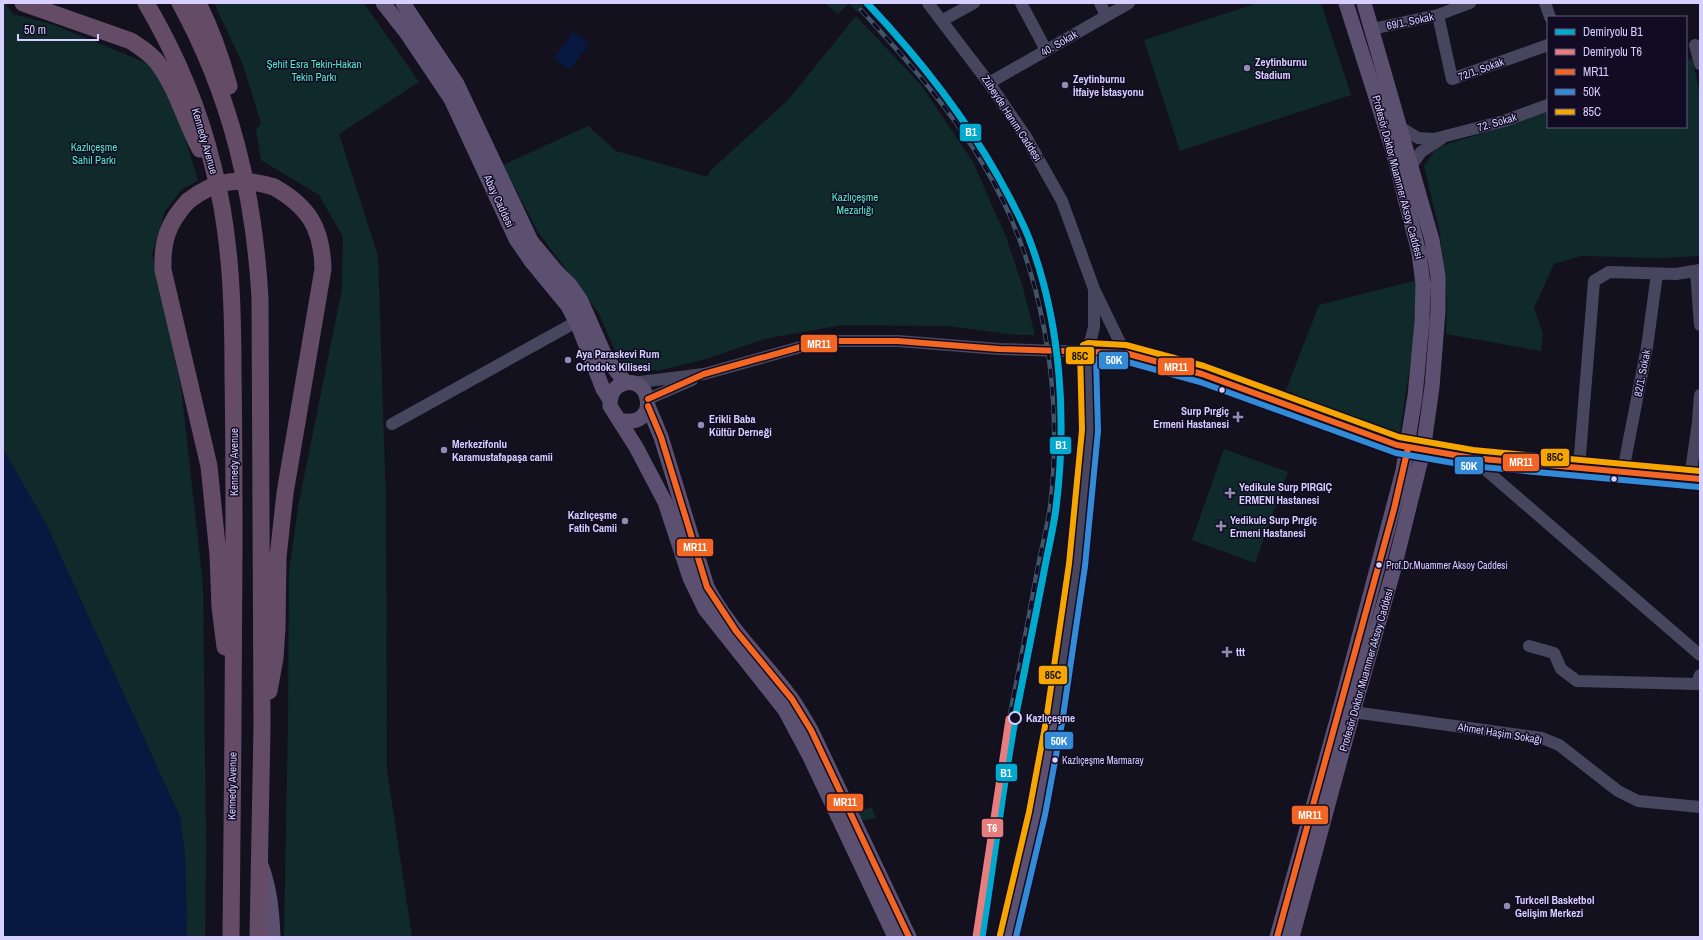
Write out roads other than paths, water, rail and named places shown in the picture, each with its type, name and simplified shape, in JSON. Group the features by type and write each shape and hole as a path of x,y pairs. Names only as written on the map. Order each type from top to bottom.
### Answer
{"highway":[{"path":"22,3 131,41 144,49 157,61 169,80 194,138 213,166"},
{"name":"Kennedy Avenue","path":"146,3 163,32 196,108 213,166 226,236 230,267 233,311 234,684 230,937"},
{"path":"180,3 198,35 212,67 242,162 249,194 258,259 260,298 262,728 258,937"},
{"path":"198,3 222,60 229,87 231,126"},
{"path":"234,684 224,645 220,607 218,555 209,466 163,270 163,251 170,224 188,201 208,187 231,181 254,182 274,187 287,194 307,212 317,232 323,251 323,269 289,464 278,557 278,620 275,658 262,728"}],"main road":[{"name":"Abay Caddesi","path":"383,3 406,32 451,99 516,239 531,261 568,306 603,388 610,400"},
{"name":"Abay Caddesi","path":"403,3 457,84 531,241 570,285 581,301 606,358 629,383"},
{"name":"Profesör Doktor Muammer Aksoy Caddesi","path":"1277,937 1394,509 1416,449 1416,396 1423,298 1422,270 1402,183 1346,3"},
{"name":"Profesör Doktor Muammer Aksoy Caddesi","path":"1292,937 1353,712 1393,572 1437,335 1439,292 1436,257 1412,166 1364,3"},
{"path":"1376,96 1389,119 1400,127"},
{"path":"896,937 810,757 785,710 706,609 690,578 665,502 636,447 620,420 613,413 610,406 610,400 615,389 629,383 643,389 661,437 707,587 717,605 731,624 793,700 811,730 909,937"},
{"path":"620,420 632,422 642,417 648,403"},
{"path":"1008,937 1037,814 1054,722"},
{"path":"259,860 267,881 271,904 273,937"}],"street":[{"name":"Zübeyde Hanım Caddesi","path":"928,3 943,20 1026,137 1062,201 1094,289"},
{"path":"943,20 974,3"},
{"path":"1021,3 1046,50"},
{"path":"1100,3 1106,15"},
{"name":"40. Sokak","path":"989,83 1129,3"},
{"name":"69/1. Sokak","path":"1372,29 1438,15 1470,3"},
{"path":"1545,3 1550,16"},
{"name":"72/1. Sokak","path":"1438,15 1452,79 1547,44"},
{"path":"1694,46 1700,64"},
{"name":"72. Sokak","path":"1446,136 1504,121 1547,105"},
{"path":"1400,127 1418,138 1434,139 1446,136"},
{"path":"1412,166 1421,152 1446,136"},
{"path":"1579,467 1594,281 1609,272 1676,274 1698,270 1700,326"},
{"name":"82/1. Sokak","path":"1623,471 1647,347 1657,274"},
{"path":"1054,722 1077,565 1090,430 1088,351 1094,327 1094,289"},
{"path":"1094,289 1125,353"},
{"path":"392,424 576,322"},
{"path":"629,383 704,374 804,346 838,341 898,341 999,349 1125,353 1202,374 1397,445 1472,458 1695,478 1700,394"},
{"path":"648,403 704,374"},
{"path":"1472,458 1700,655"},
{"path":"1528,646 1554,653 1561,669 1577,681 1699,681"},
{"name":"Ahmet Haşim Sokağı","path":"1353,712 1542,738 1559,745 1618,791 1638,801 1700,807"}],"water":[{"path":"573,32 589,44 570,70 554,59"},
{"path":"3,449 46,524 180,817 185,856 187,937 3,937"}],"railway":[{"path":"861,10 926,84 956,123 983,164 1004,202 1021,243 1034,286 1044,330 1051,374 1054,419 1054,463 1050,507 1009,719"}],"rail line":[{"name":"B1","path":"867,3 886,23 939,87 970,131 999,178 1020,217 1030,241 1049,305 1055,339 1061,407 1061,441 1056,508 1017,709 982,937"},
{"name":"T6","path":"976,937 1009,719"}],"place":[{"name":"Zeytinburnu Stadium","path":"1247,68"},
{"name":"Zeytinburnu İtfaiye İstasyonu","path":"1065,85"},
{"name":"Aya Paraskevi Rum Ortodoks Kilisesi","path":"568,360"},
{"name":"Surp Pırgiç Ermeni Hastanesi","path":"1238,417"},
{"name":"Erikli Baba Kültür Derneği","path":"701,425"},
{"name":"Merkezifonlu Karamustafapaşa camii","path":"444,450"},
{"name":"Yedikule Surp PIRGIÇ ERMENI Hastanesi","path":"1230,493"},
{"name":"Kazlıçeşme Fatih Camii","path":"625,521"},
{"name":"Yedikule Surp Pırgiç Ermeni Hastanesi","path":"1221,526"},
{"name":"Prof.Dr.Muammer Aksoy Caddesi","path":"1379,565"},
{"name":"ttt","path":"1227,652"},
{"name":"Kazlıçeşme","path":"1015,718"},
{"name":"Kazlıçeşme Marmaray","path":"1055,760"},
{"name":"Turkcell Basketbol Gelişim Merkezi","path":"1507,906"}],"park label":[{"name":"Şehit Esra Tekin-Hakan Tekin Parkı","path":"314,70"},
{"name":"Kazlıçeşme Sahil Parkı","path":"94,153"},
{"name":"Kazlıçeşme Mezarlığı","path":"855,203"}]}
